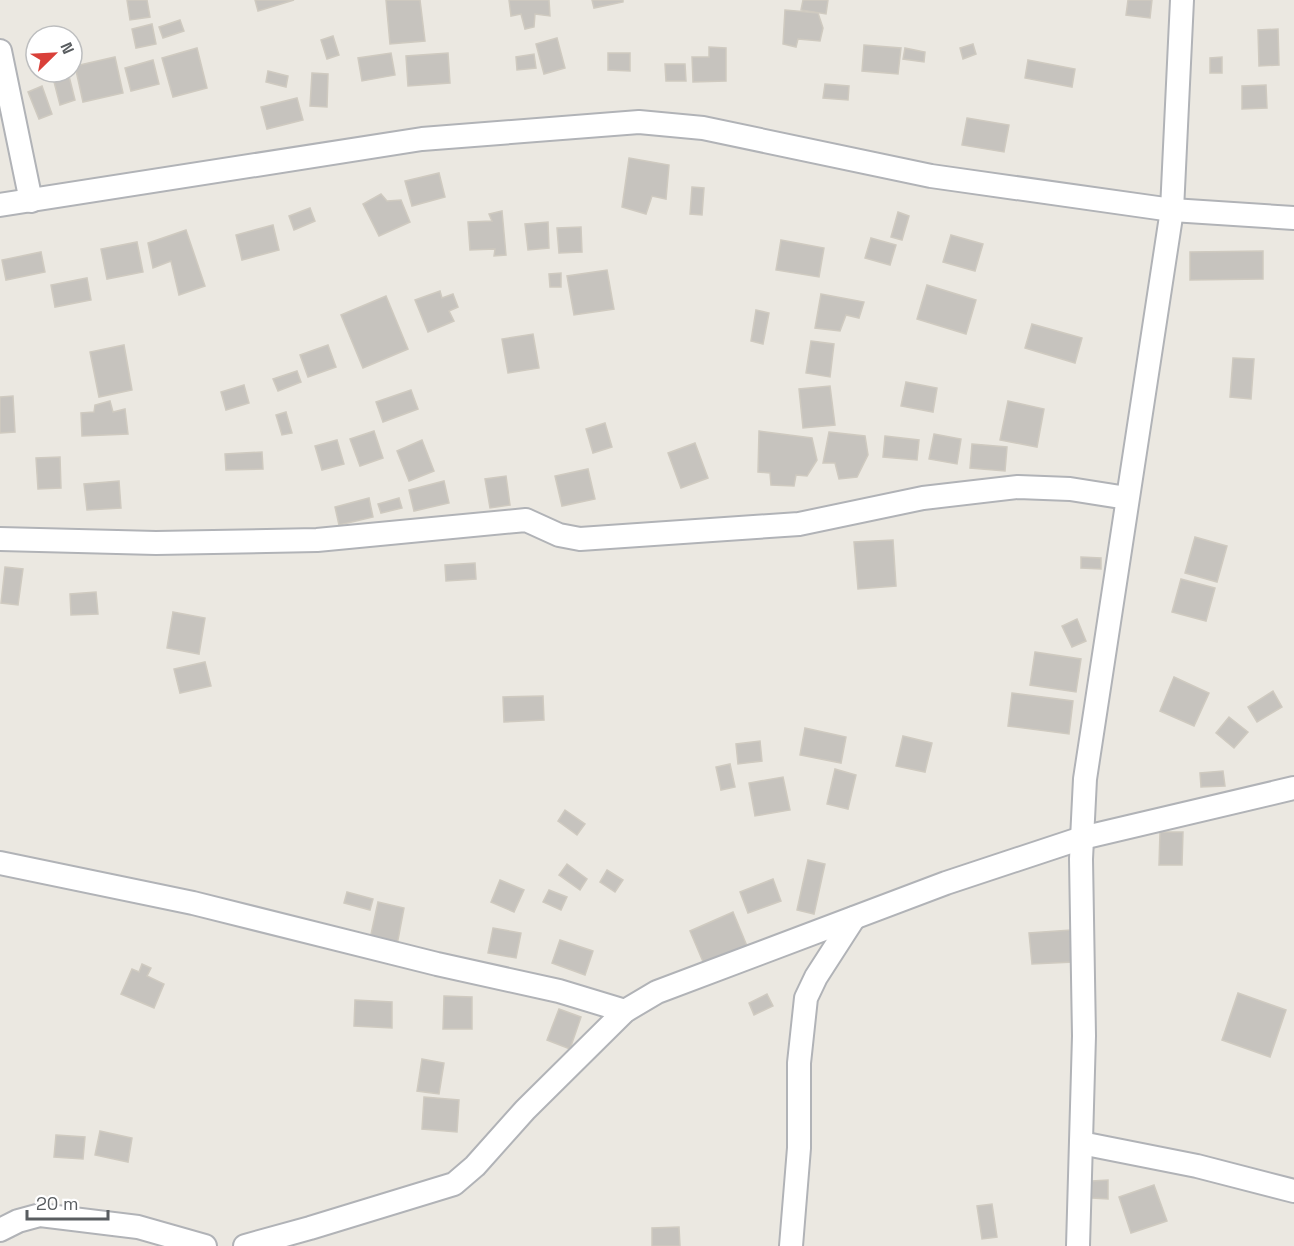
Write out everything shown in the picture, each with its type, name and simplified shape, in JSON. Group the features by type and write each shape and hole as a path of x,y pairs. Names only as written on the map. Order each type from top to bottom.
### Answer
{"street":[{"path":"1078,1246 1084,1036 1082,838 1085,778 1172,210 1182,0"},
{"path":"0,51 31,201"},
{"path":"0,205 422,139 639,122 703,128 931,176 1172,210 1294,218"},
{"path":"0,539 156,543 317,540 526,520 559,535 579,538 799,524 923,498 1018,487 1070,489 1127,498"},
{"path":"245,1246 454,1184 475,1166 525,1110 625,1011 657,992 946,883 1082,838 1294,788"},
{"path":"0,863 193,903 437,964 559,991 625,1011"},
{"path":"791,1246 799,1148 799,1062 806,998 816,977 854,918"},
{"path":"1081,1143 1197,1166 1294,1191"},
{"path":"0,1230 18,1221 40,1215 138,1227 206,1246"}],"building":[{"path":"127,0 147,0 150,17 130,20"},
{"path":"255,0 294,0 258,11"},
{"path":"386,0 420,0 425,41 390,44"},
{"path":"509,0 549,0 550,16 535,14 534,27 525,29 521,14 511,16"},
{"path":"592,0 623,0 623,2 594,8"},
{"path":"803,0 828,0 826,14 801,10"},
{"path":"1128,0 1152,0 1150,18 1126,15"},
{"path":"785,10 818,13 823,28 820,41 798,39 796,47 783,44"},
{"path":"180,20 184,31 163,38 159,27"},
{"path":"152,24 156,44 136,48 132,29"},
{"path":"1278,29 1279,65 1259,66 1258,30"},
{"path":"333,36 339,55 327,59 321,40"},
{"path":"557,38 565,68 544,74 536,44"},
{"path":"973,44 976,54 963,59 960,48"},
{"path":"864,45 901,48 898,74 862,71"},
{"path":"709,47 726,48 726,81 693,82 692,57 709,57"},
{"path":"197,48 207,88 173,97 162,58"},
{"path":"905,48 925,52 924,62 903,59"},
{"path":"391,53 395,75 362,81 358,58"},
{"path":"448,53 450,83 408,86 406,56"},
{"path":"608,53 630,53 630,71 608,70"},
{"path":"534,54 536,68 517,70 516,57"},
{"path":"115,57 123,93 83,102 79,84 84,84 84,64"},
{"path":"1222,57 1222,73 1210,73 1210,58"},
{"path":"153,60 159,84 131,91 125,68"},
{"path":"1028,60 1075,69 1072,87 1025,78"},
{"path":"665,64 685,64 686,81 666,81"},
{"path":"268,71 288,76 286,87 266,82"},
{"path":"312,73 328,74 327,107 310,106"},
{"path":"55,84 71,84 75,100 60,105"},
{"path":"825,84 849,86 848,100 823,98"},
{"path":"1266,85 1267,108 1242,109 1242,86"},
{"path":"42,86 52,114 39,119 28,92"},
{"path":"297,98 303,120 267,129 261,107"},
{"path":"967,118 1009,125 1004,152 962,145"},
{"path":"629,158 669,165 666,199 652,196 646,214 622,207"},
{"path":"439,173 445,197 412,206 405,181"},
{"path":"692,187 704,188 702,215 690,214"},
{"path":"381,194 387,201 401,200 410,222 379,236 363,204"},
{"path":"310,208 315,221 294,230 289,216"},
{"path":"502,211 506,255 494,256 495,249 470,250 468,222 492,221 489,214"},
{"path":"898,212 909,216 902,240 891,237"},
{"path":"548,222 549,248 528,250 525,224"},
{"path":"273,225 279,250 242,260 236,235"},
{"path":"581,227 582,252 559,253 557,228"},
{"path":"186,230 205,286 179,295 171,261 153,268 148,243"},
{"path":"951,235 983,244 975,271 943,262"},
{"path":"871,238 896,245 890,265 865,258"},
{"path":"781,240 824,248 819,277 776,270"},
{"path":"137,242 143,272 107,279 101,249"},
{"path":"1263,251 1263,279 1190,280 1190,252"},
{"path":"41,252 45,272 6,280 2,260"},
{"path":"607,270 614,309 574,315 567,276"},
{"path":"561,273 561,287 550,287 549,274"},
{"path":"87,278 91,300 55,307 51,285"},
{"path":"927,285 976,300 966,334 917,319"},
{"path":"440,291 442,298 453,294 458,307 449,311 454,321 428,332 415,300"},
{"path":"821,294 864,302 859,318 846,315 840,331 815,328"},
{"path":"386,296 408,349 363,368 341,315"},
{"path":"756,310 769,313 763,344 751,341"},
{"path":"1032,324 1082,338 1075,363 1025,348"},
{"path":"533,334 539,368 508,373 502,339"},
{"path":"811,341 834,344 830,377 806,373"},
{"path":"124,345 132,390 99,397 90,352"},
{"path":"328,345 336,367 308,377 300,355"},
{"path":"1233,358 1254,359 1251,399 1230,397"},
{"path":"297,371 301,382 278,391 273,379"},
{"path":"906,382 937,388 933,412 901,406"},
{"path":"244,385 249,403 226,410 221,392"},
{"path":"830,386 835,425 803,428 799,389"},
{"path":"411,390 418,409 383,422 376,402"},
{"path":"13,396 15,432 0,433 0,397"},
{"path":"110,401 113,412 125,409 128,434 82,436 81,413 94,412 95,405"},
{"path":"1008,401 1044,409 1037,447 1000,440"},
{"path":"286,412 292,433 282,435 276,415"},
{"path":"605,423 612,447 593,453 586,429"},
{"path":"374,431 383,458 360,466 350,439"},
{"path":"759,431 812,438 817,460 807,476 796,475 794,486 771,485 770,473 758,472"},
{"path":"829,432 865,436 868,455 857,477 839,479 835,463 823,463"},
{"path":"934,434 961,439 957,464 929,459"},
{"path":"885,436 919,440 917,460 883,457"},
{"path":"337,440 344,464 322,470 315,446"},
{"path":"422,440 434,471 409,481 397,451"},
{"path":"695,443 708,478 681,488 668,453"},
{"path":"972,444 1007,447 1005,471 970,468"},
{"path":"262,452 263,469 226,470 225,454"},
{"path":"60,457 61,488 38,489 36,458"},
{"path":"588,469 595,499 562,506 555,476"},
{"path":"506,476 510,505 490,508 485,479"},
{"path":"119,481 121,508 87,510 84,484"},
{"path":"444,481 449,503 414,511 409,490"},
{"path":"369,498 373,517 339,525 335,507"},
{"path":"399,498 402,508 381,513 378,504"},
{"path":"1195,537 1227,546 1217,582 1185,573"},
{"path":"893,540 896,586 858,589 854,542"},
{"path":"1081,557 1101,558 1101,569 1081,568"},
{"path":"475,563 476,579 446,581 445,565"},
{"path":"5,567 23,569 18,605 1,603"},
{"path":"1181,579 1215,588 1206,621 1172,612"},
{"path":"96,592 98,614 71,615 70,594"},
{"path":"173,612 205,618 199,654 167,648"},
{"path":"1077,619 1086,641 1072,647 1062,626"},
{"path":"1035,652 1081,659 1076,692 1030,685"},
{"path":"205,662 211,686 180,693 174,669"},
{"path":"1174,677 1209,693 1194,726 1160,711"},
{"path":"1273,691 1282,707 1257,722 1248,707"},
{"path":"1012,693 1073,701 1069,734 1008,726"},
{"path":"543,696 544,720 504,722 503,697"},
{"path":"1229,717 1248,732 1234,748 1216,733"},
{"path":"805,728 846,737 841,763 800,755"},
{"path":"903,736 932,743 925,772 896,766"},
{"path":"760,741 762,761 738,764 736,744"},
{"path":"730,764 735,787 721,790 716,767"},
{"path":"835,769 856,775 848,809 827,804"},
{"path":"1223,771 1225,786 1201,787 1200,773"},
{"path":"783,777 790,810 755,816 749,783"},
{"path":"565,810 585,824 577,835 558,821"},
{"path":"1160,832 1183,832 1182,865 1159,865"},
{"path":"808,860 825,864 814,914 797,910"},
{"path":"567,864 587,879 580,890 559,875"},
{"path":"607,870 623,880 615,892 600,882"},
{"path":"773,879 781,901 748,913 740,892"},
{"path":"500,880 524,890 514,912 491,902"},
{"path":"549,890 567,897 561,910 543,902"},
{"path":"347,892 373,899 370,910 344,903"},
{"path":"378,902 404,908 397,945 370,939"},
{"path":"733,912 747,946 704,964 690,931"},
{"path":"493,928 521,933 516,958 488,953"},
{"path":"1071,930 1074,962 1032,964 1029,933"},
{"path":"560,940 593,951 585,975 552,963"},
{"path":"142,964 151,968 147,976 164,984 154,1008 121,994 132,969 139,972"},
{"path":"1238,993 1286,1010 1270,1057 1222,1040"},
{"path":"767,994 773,1006 754,1015 749,1003"},
{"path":"444,996 472,997 472,1029 443,1029"},
{"path":"355,1000 392,1002 392,1028 354,1026"},
{"path":"559,1009 581,1017 570,1049 547,1040"},
{"path":"422,1059 444,1063 439,1094 417,1091"},
{"path":"424,1097 459,1100 457,1132 422,1129"},
{"path":"100,1131 132,1138 128,1162 95,1155"},
{"path":"56,1135 85,1137 83,1159 54,1157"},
{"path":"1108,1180 1108,1199 1092,1198 1092,1181"},
{"path":"1154,1185 1167,1221 1131,1233 1119,1197"},
{"path":"992,1204 997,1237 982,1239 977,1206"},
{"path":"679,1227 680,1246 652,1246 652,1228"}]}
